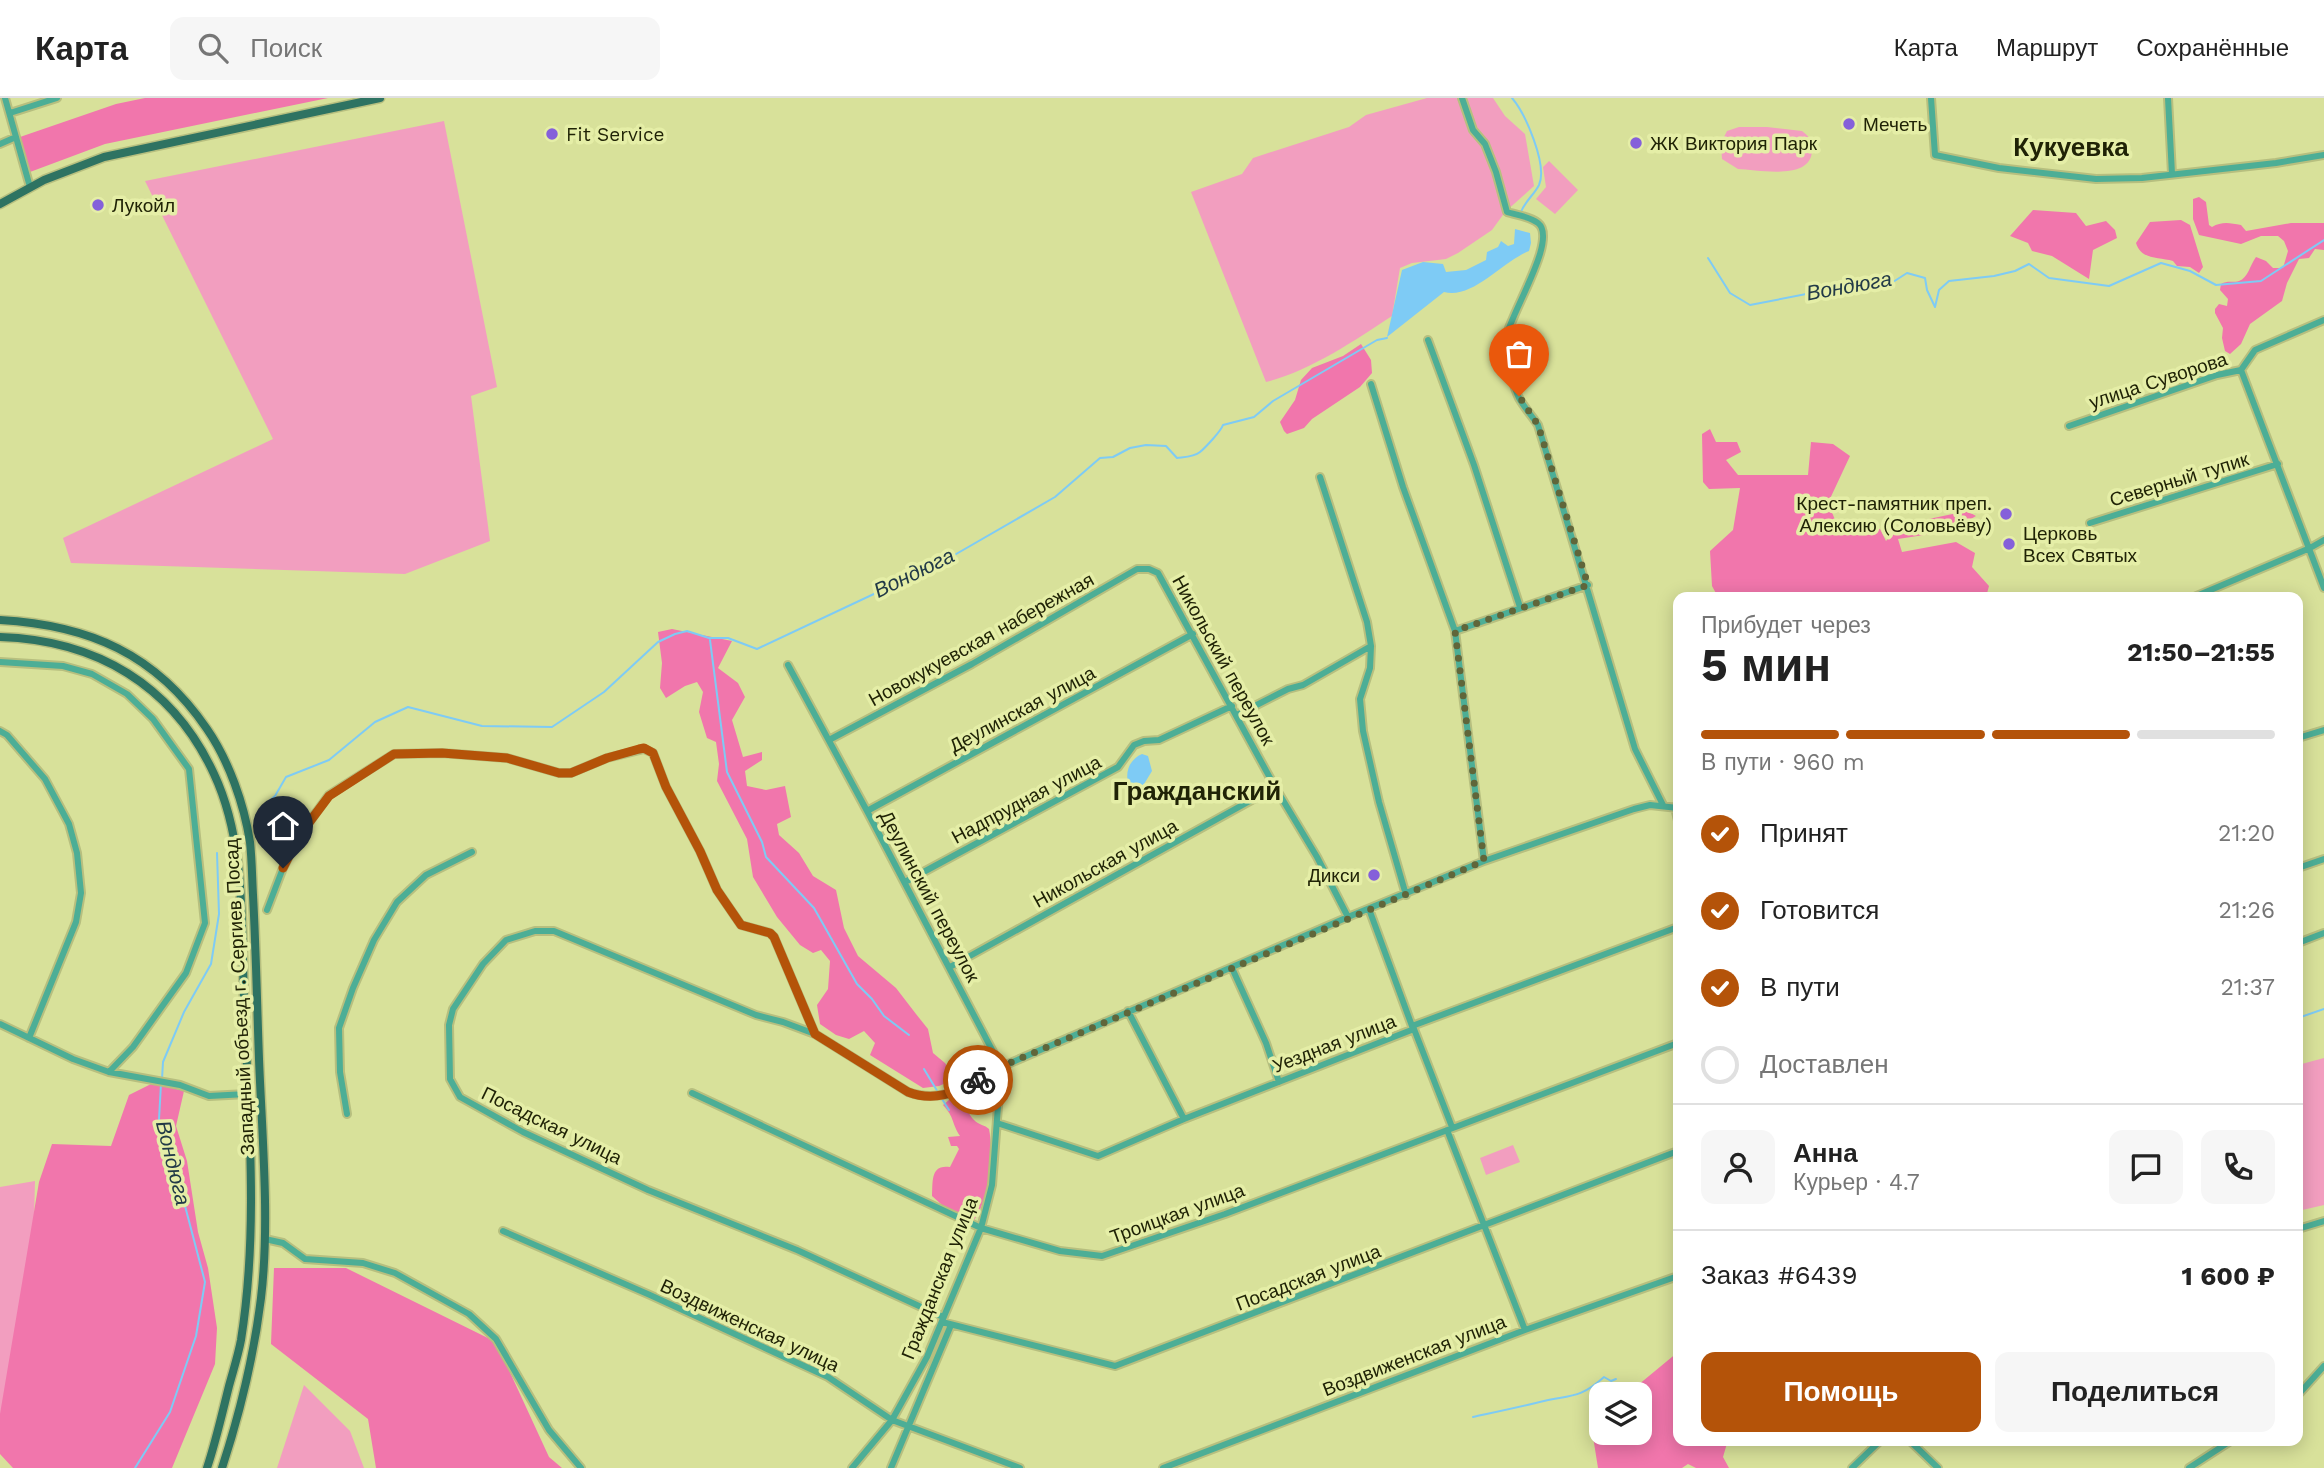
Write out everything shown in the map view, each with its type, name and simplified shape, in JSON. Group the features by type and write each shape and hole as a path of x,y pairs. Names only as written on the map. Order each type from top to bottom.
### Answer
{"main road":[{"path":"1,205 30,187 65,171 114,154 380,98"},
{"name":"Западный объезд г. Сергиев Посад","path":"0,620 22,621 76,631 113,644 149,667 177,693 207,730 229,772 250,842 265,1239 261,1296 253,1348 222,1468"},
{"name":"Западный объезд г. Сергиев Посад","path":"0,637 23,638 71,647 106,659 136,677 167,704 193,736 214,773 227,807 235,843 241,916 250,1228 247,1294 240,1343 207,1468"}],"street":[{"path":"5,98 30,187"},
{"path":"10,113 57,98"},
{"path":"1462,98 1473,130 1485,144 1507,212 1538,223 1542,228 1544,236 1531,280 1507,332 1505,345 1519,396 1538,425 1635,749 1663,805"},
{"path":"1931,98 1935,155 1999,168 2096,179 2142,178 2324,155"},
{"path":"2168,98 2172,173"},
{"path":"0,144 16,136"},
{"name":"улица Суворова","path":"2069,426 2217,375 2241,370 2255,350 2324,320"},
{"path":"1428,340 1474,466 1520,607"},
{"path":"2241,370 2324,588"},
{"path":"1371,384 1403,487 1455,631 1484,861"},
{"name":"Северный тупик","path":"2090,523 2278,464"},
{"path":"1320,477 1367,622 1371,646 1370,668 1360,699 1363,731 1379,803 1406,895"},
{"path":"2206,592 2324,540"},
{"name":"Новокукуевская набережная","path":"829,740 972,664 1138,569 1149,569"},
{"name":"Никольский переулок","path":"1149,569 1158,573 1193,634 1348,918"},
{"path":"1455,631 1588,585"},
{"name":"Деулинская улица","path":"867,811 1193,634"},
{"path":"1237,715 1288,689 1303,685 1371,646"},
{"path":"0,662 62,666 92,674 127,694 153,719 189,769 205,923 186,973 134,1047 110,1072"},
{"name":"Деулинский переулок","path":"788,665 950,967 1000,1067"},
{"name":"Надпрудная улица","path":"905,882 1118,767 1134,745 1159,740 1232,706"},
{"path":"2303,736 2324,730"},
{"path":"0,731 45,779 69,824 81,893 76,922 29,1038"},
{"path":"267,910 299,836 329,796 394,754 442,753 507,758 559,773 571,773 607,758 639,749 649,750 653,753 666,787 717,890 729,908 741,925 770,933 774,937 815,1034"},
{"name":"Никольская улица","path":"950,967 1275,787"},
{"path":"1000,1067 1484,861 1650,805 1673,807"},
{"path":"347,1114 340,1072 339,1028 374,940 397,902 426,875 472,852"},
{"path":"2303,866 2324,859"},
{"path":"1368,909 1525,1330"},
{"name":"Уездная улица","path":"997,1123 1098,1156 1413,1028 1673,929"},
{"name":"Посадская улица","path":"1000,1067 960,1091 941,1097 923,1097 908,1092 815,1034 756,1015 554,931 544,930 506,940 466,987 450,1017 450,1079 460,1097 523,1132 648,1190 797,1250 951,1325 1115,1366 1673,1153"},
{"path":"2303,941 2324,933"},
{"path":"1232,968 1266,1043 1279,1082"},
{"path":"1128,1012 1184,1119"},
{"path":"0,1024 73,1059 110,1072 180,1085 209,1096 247,1094"},
{"name":"Троицкая улица","path":"692,1093 981,1228 1060,1251 1102,1256 1224,1214 1673,1045"},
{"name":"Гражданская улица","path":"852,1468 892,1420 927,1357 981,1228 992,1185 1000,1067"},
{"path":"2303,1227 2324,1221"},
{"name":"Воздвиженская улица","path":"503,1231 828,1377 892,1420 1020,1468"},
{"path":"265,1239 283,1243 305,1259 363,1264 395,1273 469,1314 496,1339 549,1430 581,1468"},
{"name":"Воздвиженская улица","path":"1163,1468 1525,1330 1673,1278"},
{"path":"891,1468 951,1325"},
{"path":"2303,1389 2324,1366"},
{"path":"1852,1468 1875,1446"},
{"path":"1915,1446 1938,1468"},
{"path":"2189,1468 2223,1446"}],"shaded area":[{"path":"145,98 328,98 105,144 30,172 20,137 116,104"},
{"path":"1427,98 1493,98 1505,116 1525,134 1534,186 1505,212 1492,230 1458,253 1446,259 1412,263 1400,268 1392,316 1315,363 1266,382 1191,192 1242,174 1253,158 1349,127 1366,115"},
{"path":"444,121 497,387 471,396 490,541 405,574 71,563 63,538 273,439 145,181"},
{"path":"1739,127 1802,131 1811,144 1810,160 1794,170 1783,172 1738,169 1722,159 1721,143 1727,131"},
{"path":"1549,161 1578,190 1555,214 1536,199 1546,187 1543,167"},
{"path":"2199,197 2206,202 2209,225 2212,227 2230,223 2241,225 2246,231 2291,223 2324,223 2324,250 2315,249 2309,258 2299,259 2287,283 2282,301 2250,324 2241,344 2230,354 2225,351 2223,328 2215,313 2219,304 2227,306 2228,299 2220,290 2221,284 2242,279 2256,257 2273,268 2283,268 2288,251 2284,241 2278,236 2261,236 2241,244 2199,235 2193,219 2193,199"},
{"path":"2033,210 2076,213 2086,226 2106,221 2115,230 2117,238 2093,250 2089,279 2052,256 2032,251 2028,243 2010,236"},
{"path":"2181,220 2190,225 2203,267 2199,273 2190,267 2177,266 2173,261 2146,255 2136,243 2150,222"},
{"path":"1361,344 1371,360 1372,373 1360,387 1312,419 1304,428 1287,434 1280,422 1295,400 1301,380 1312,368 1343,356"},
{"path":"1710,429 1716,442 1737,442 1741,452 1726,460 1738,475 1808,475 1811,442 1833,444 1850,456 1828,503 1841,534 1880,529 1886,541 1900,525 1967,511 1976,516 1950,531 1898,539 1902,552 1956,542 1975,553 1972,567 1989,586 1987,592 1715,592 1712,586 1710,551 1733,530 1740,488 1709,489 1703,482 1702,434"},
{"path":"672,629 732,641 718,668 738,683 745,697 732,720 743,757 762,752 762,760 745,771 747,786 766,790 785,786 791,817 777,824 779,835 799,853 813,876 836,890 844,928 858,956 896,988 928,1029 933,1053 945,1063 955,1079 939,1086 923,1088 870,1055 875,1043 864,1031 849,1039 836,1035 820,1024 817,1005 828,989 830,961 821,950 813,953 800,945 777,917 753,877 747,839 717,781 719,764 716,742 707,738 699,712 703,692 697,682 666,698 660,688 662,663 658,632"},
{"path":"2324,1058 2324,1205 2303,1210 2303,1064"},
{"path":"153,1083 184,1091 176,1126 187,1161 198,1232 208,1268 217,1328 215,1364 172,1468 13,1468 0,1454 0,1414 39,1182 52,1144 111,1146 129,1095"},
{"path":"949,1100 963,1103 974,1120 989,1129 989,1177 983,1202 973,1221 942,1205 932,1196 936,1171 950,1167 959,1149 957,1146 951,1146 948,1137 960,1136 943,1105"},
{"path":"1513,1145 1520,1162 1486,1175 1480,1158"},
{"path":"35,1181 33,1257 0,1420 0,1187"},
{"path":"274,1268 346,1268 496,1342 549,1457 562,1468 376,1468 368,1419 271,1344"},
{"path":"1673,1356 1673,1446 1726,1446 1723,1457 1729,1468 1696,1468 1688,1464 1682,1468 1598,1468 1594,1445 1652,1445 1652,1382 1642,1382"},
{"path":"304,1385 350,1431 364,1468 277,1468"}],"water":[{"path":"1515,229 1530,233 1529,251 1476,285 1455,293 1444,292 1387,337 1402,270 1423,262 1443,264 1446,272 1466,270 1486,260 1487,252 1498,247 1501,241 1508,246 1514,244"},
{"path":"1142,754 1148,756 1152,771 1141,789 1136,790 1129,785 1128,771 1134,759"}],"waterway":[{"path":"1512,98 1534,140 1541,176 1539,185 1521,212"},
{"name":"Вондюга","path":"1708,258 1730,293 1750,305 1873,281 1893,282 1907,273 1925,278 1935,307 1939,290 1949,281 1994,276 2029,264 2049,278 2109,286 2161,263 2190,271 2216,285 2261,281 2324,240"},
{"name":"Вондюга","path":"268,802 275,796 286,777 329,760 375,722 408,707 482,726 552,727 604,692 658,642 675,634 687,631 709,638 728,638 757,649 944,561 1055,497 1100,458 1113,457 1130,448 1146,445 1166,446 1177,458 1198,454 1223,425 1254,417 1273,401 1377,340 1387,338"},
{"path":"710,640 727,772 762,842 766,857 814,908 857,984 884,1016 909,1035"},
{"name":"Вондюга","path":"162,1079 163,1062 184,1012 211,964 219,914 217,853"},
{"path":"2303,1016 2324,1009"},
{"path":"924,1069 939,1094"},
{"name":"Вондюга","path":"135,1468 170,1412 196,1336 205,1282 159,1119 161,1084"},
{"path":"942,1099 949,1110"},
{"path":"1473,1417 1576,1395 1604,1377 1611,1381 1616,1379"}],"way so far":[{"path":"978,1080 1000,1067 1484,861 1455,631 1588,585 1538,425 1519,396"}],"place":[{"name":"Мечеть","path":"1849,124"},
{"name":"Fit Service","path":"552,134"},
{"name":"ЖК Виктория Парк","path":"1636,143"},
{"name":"Лукойл","path":"98,205"},
{"name":"Крест-памятник преп. Алексию (Соловьёву)","path":"2006,514"},
{"name":"Церковь Всех Святых","path":"2009,544"},
{"name":"Дикси","path":"1374,875"}],"district":[{"name":"Кукуевка","path":"2071,147"},
{"name":"Гражданский","path":"1197,791"}],"route":[{"path":"283,868 299,836 329,796 394,754 442,753 507,758 559,773 571,773 607,758 644,748 653,753 666,787 717,890 735,917 741,925 770,933 774,937 815,1034 908,1092 923,1097 941,1097 960,1091 978,1080"}]}
